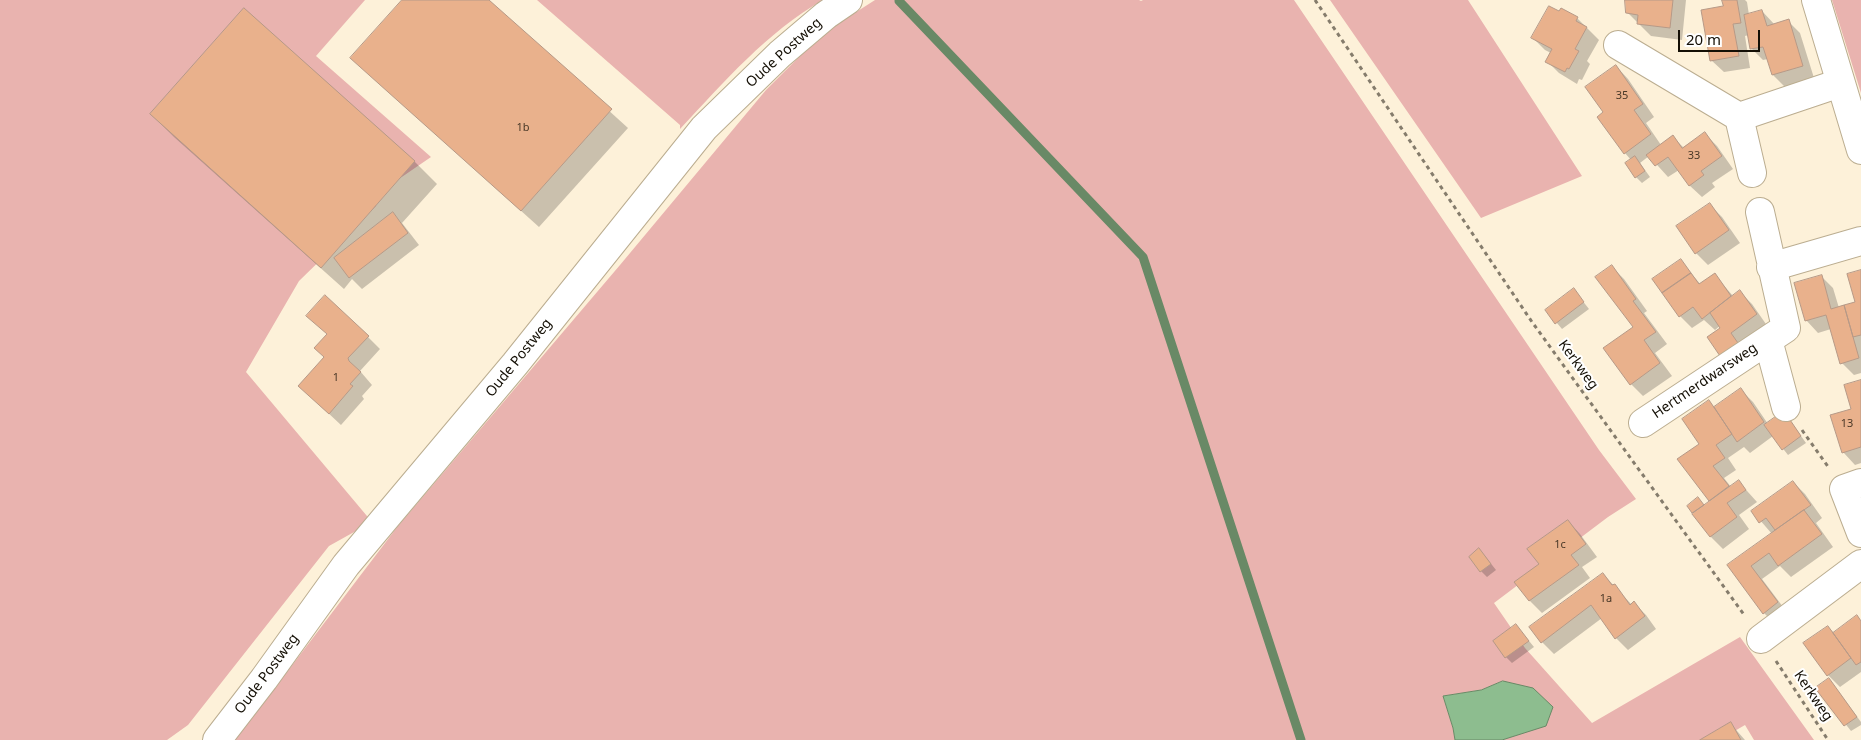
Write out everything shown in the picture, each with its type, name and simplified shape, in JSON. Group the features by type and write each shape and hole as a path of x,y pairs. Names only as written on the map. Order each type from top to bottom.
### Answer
{"street":[{"name":"Oude Postweg","path":"217,740 264,680 346,565 515,364 704,128 780,54 826,15 848,0"},
{"path":"1816,0 1861,150"},
{"path":"1618,45 1739,117 1752,173"},
{"path":"1739,117 1840,83"},
{"name":"Hertmerdwarsweg","path":"1643,423 1786,328 1760,212"},
{"path":"1771,267 1861,241"},
{"name":"Hertmerdwarsweg","path":"1768,340 1786,407"},
{"path":"1853,486 1861,533"},
{"path":"1762,639 1861,564"}],"path":[{"name":"Kerkweg","path":"1315,0 1532,322 1762,639 1828,740"},
{"path":"1786,407 1812,446 1853,486"}],"shaded area":[{"path":"0,0 365,0 316,56 431,157 377,194 376,206 299,281 246,372 372,522 329,546 188,725 167,740 0,740"},
{"path":"537,0 823,0 783,27 765,42 680,129 680,125"},
{"path":"875,0 1294,0 1599,450 1636,499 1608,517 1494,603 1525,648 1592,723 1740,637 1814,740 1754,740 1745,725 1719,740 1502,740 1517,735 1503,681 1481,690 1443,696 1455,740 232,740 290,668 398,526 766,90 822,34"},
{"path":"1330,0 1468,0 1582,176 1481,218"},
{"path":"1832,0 1861,0 1861,93"},
{"path":"1503,681 1533,688 1553,707 1546,726 1502,740 1455,740 1443,696 1481,690"}],"building":[{"path":"402,0 489,0 612,109 521,211 350,58"},
{"path":"1625,0 1673,0 1670,28 1637,24 1638,15 1626,13"},
{"path":"1722,0 1737,0 1741,23 1733,24 1739,56 1710,61 1701,10 1723,6"},
{"path":"1549,6 1559,11 1561,8 1578,17 1576,21 1587,27 1575,49 1579,51 1569,69 1567,68 1565,72 1545,62 1552,49 1531,38"},
{"path":"244,8 415,161 321,268 150,114"},
{"path":"1762,10 1767,26 1789,19 1803,66 1772,75 1763,47 1750,49 1744,15"},
{"path":"1616,65 1643,104 1634,110 1651,134 1624,154 1597,117 1603,112 1585,87"},
{"path":"1705,132 1722,156 1701,171 1704,175 1689,186 1668,157 1655,166 1646,155 1673,135 1682,148"},
{"path":"1635,156 1645,171 1635,178 1625,163"},
{"path":"1710,203 1729,230 1695,254 1676,226"},
{"path":"393,212 408,233 349,278 334,258"},
{"path":"1681,259 1691,273 1662,293 1652,279"},
{"path":"1612,265 1636,299 1633,301 1656,332 1644,340 1660,363 1630,385 1603,348 1633,327 1595,277"},
{"path":"1861,270 1861,335 1853,337 1844,305 1855,302 1847,274"},
{"path":"1691,273 1699,284 1715,273 1731,296 1702,319 1693,307 1679,317 1662,293"},
{"path":"1822,275 1831,309 1844,305 1859,358 1840,364 1826,315 1805,321 1794,283"},
{"path":"1574,288 1584,302 1555,324 1545,310"},
{"path":"1740,290 1757,314 1731,333 1738,343 1720,356 1707,337 1720,328 1710,313"},
{"path":"325,295 369,336 348,358 361,372 350,384 353,386 329,414 298,386 324,357 314,348 327,334 306,316"},
{"path":"1861,380 1861,447 1842,453 1830,415 1851,409 1844,385"},
{"path":"1741,388 1764,422 1737,442 1714,407"},
{"path":"1709,400 1732,434 1716,445 1725,458 1713,466 1729,486 1709,501 1677,459 1699,444 1682,419"},
{"path":"1784,411 1801,436 1782,450 1764,425"},
{"path":"1739,480 1746,490 1727,503 1737,517 1710,537 1692,514"},
{"path":"1793,481 1811,505 1775,530 1766,518 1759,523 1751,511"},
{"path":"1698,497 1704,505 1692,513 1687,506"},
{"path":"1804,510 1822,534 1778,566 1769,553 1751,566 1778,602 1763,614 1727,565"},
{"path":"1568,520 1586,544 1571,555 1579,565 1529,601 1514,582 1539,564 1527,549"},
{"path":"1479,548 1491,564 1480,572 1469,557"},
{"path":"1603,573 1612,585 1615,584 1630,605 1634,601 1645,616 1615,639 1591,605 1541,643 1529,627"},
{"path":"1857,615 1861,621 1861,662 1856,665 1833,633"},
{"path":"1516,624 1529,641 1505,658 1493,641"},
{"path":"1828,626 1851,658 1827,676 1803,643"},
{"path":"1829,678 1857,717 1844,726 1815,688"},
{"path":"1731,722 1741,740 1700,740"}],"waterway":[{"path":"899,1 1143,257 1301,740"}]}
